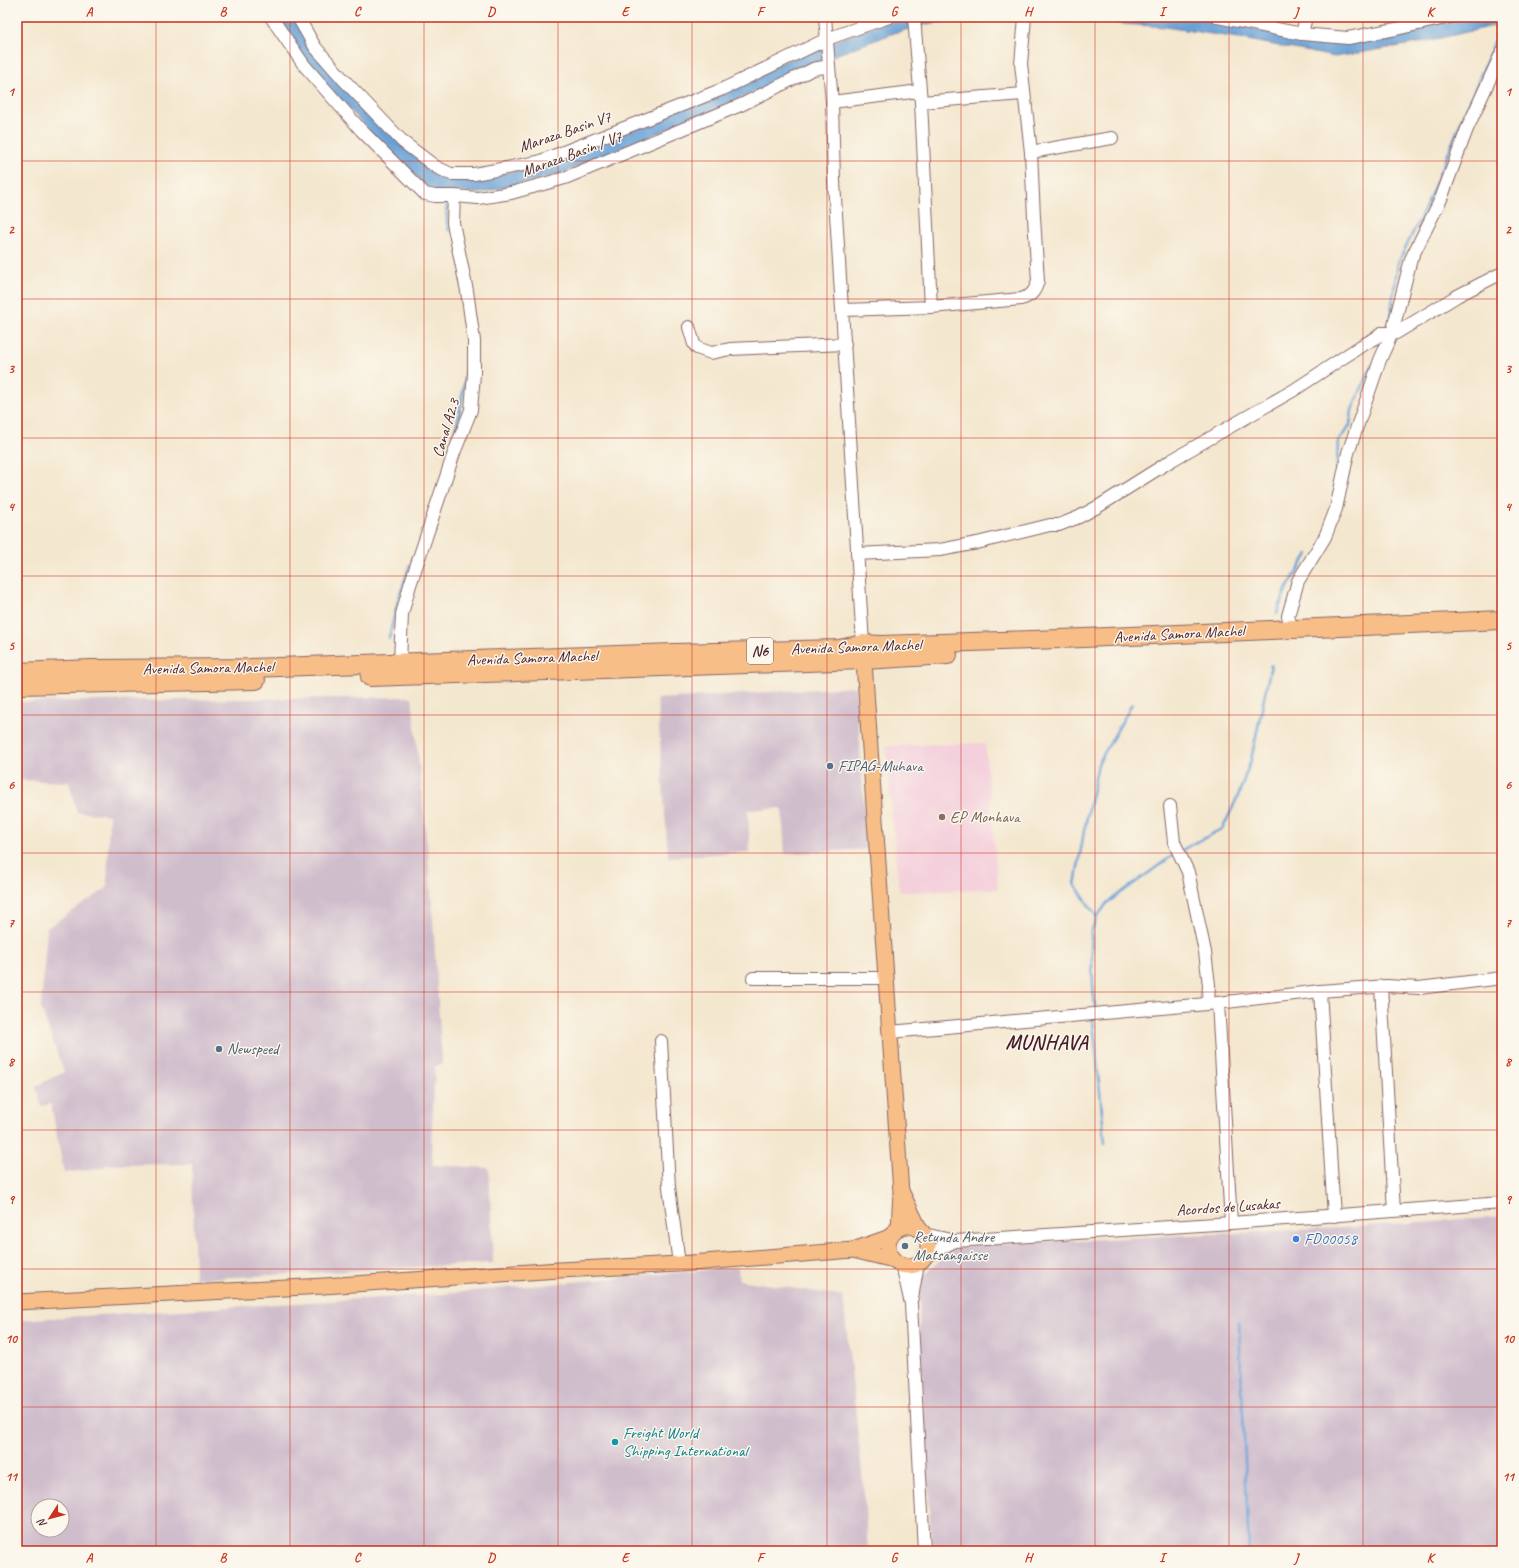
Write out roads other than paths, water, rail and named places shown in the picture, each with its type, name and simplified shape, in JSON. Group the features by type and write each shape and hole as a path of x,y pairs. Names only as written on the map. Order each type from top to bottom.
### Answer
{"highway":[{"name":"Avenida Samora Machel","path":"17,672 91,669 250,668 674,653 839,649 863,652 881,645 969,643 1502,620"},
{"name":"Avenida Samora Machel","path":"17,685 250,681 863,652 1186,643 1502,630"}],"main road":[{"path":"863,652 901,1192 894,1232 888,1249 898,1262"},
{"path":"853,1250 911,1266 921,1260 928,1246 901,1192"},
{"path":"17,1302 324,1286 559,1270 679,1264 853,1250 894,1232 912,1226 922,1232"}],"street":[{"name":"Maraza Basin / V7","path":"271,17 304,65 361,130 425,194 440,196 478,198 510,193 565,178 657,138 677,132 743,104 813,69 829,66"},
{"name":"Maraza Basin V7","path":"298,17 315,47 324,58 403,142 436,167 451,174 474,174 538,162 723,89 826,39 890,17"},
{"path":"826,17 826,39 832,102 834,182 863,652"},
{"path":"914,17 920,97 931,307"},
{"path":"1218,17 1302,34 1348,38 1450,17"},
{"path":"1302,34 1306,17"},
{"path":"843,310 931,307 1022,299 1030,296 1036,290 1038,281 1031,152 1021,64 1025,19"},
{"path":"1292,629 1288,616 1298,581 1326,537 1336,509 1348,453 1380,360 1411,259 1441,199 1467,129 1502,52"},
{"path":"832,102 920,97 1024,94"},
{"path":"1031,152 1112,138"},
{"name":"Canal A2.3","path":"400,663 402,614 410,585 454,453 471,410 474,374 474,341 467,291 453,223 454,196"},
{"path":"857,554 940,550 977,543 1050,525 1059,525 1078,517 1388,333 1396,333 1457,296 1502,272"},
{"path":"689,327 694,344 697,348 711,352 730,348 845,344"},
{"path":"1170,806 1174,842 1188,872 1205,952 1213,1003 1231,1223"},
{"path":"753,978 886,978"},
{"path":"890,1032 1213,1003 1320,991 1381,986 1419,988 1502,978"},
{"path":"1381,986 1394,1211"},
{"path":"1320,991 1334,1216"},
{"path":"661,1041 669,1187 679,1264"},
{"name":"Acordos de Lusakas","path":"955,1241 1334,1216 1502,1203"},
{"path":"922,1232 955,1241"},
{"path":"911,1304 921,1260 955,1241"},
{"path":"898,1262 911,1304 924,1551"}],"water":[{"path":"277,17 294,17 381,123 429,170 440,177 475,180 538,166 817,48 900,17 1199,17 1297,38 1346,41 1468,17 1502,17 1502,24 1418,43 1335,57 1238,38 1165,27 1061,19 992,18 931,23 894,33 835,55 732,102 560,174 480,193 431,191 376,138 307,63"}],"waterway":[{"path":"1390,317 1398,263 1427,204 1498,33 1500,17"},
{"path":"446,200 447,224 449,231"},
{"path":"466,328 468,349"},
{"path":"449,451 459,416 468,358"},
{"path":"1336,483 1338,442 1350,425 1352,410 1372,365"},
{"path":"1277,613 1286,590 1308,554"},
{"path":"389,638 398,600 410,565"},
{"path":"1182,850 1223,828 1238,796 1251,760 1271,665"},
{"path":"1097,917 1075,885 1084,831 1098,764 1132,704"},
{"path":"1095,1007 1091,932 1097,917 1107,903 1176,853"},
{"path":"1093,1020 1105,1143"},
{"path":"1239,1323 1249,1551"}],"place":[{"name":"FIPAG-Muhava","path":"830,766"},
{"name":"EP Monhava","path":"942,817"},
{"name":"Newspeed","path":"219,1049"},
{"name":"FD00058","path":"1296,1239"},
{"name":"Retunda Andre Matsangaisse","path":"905,1246"},
{"name":"Freight World Shipping International","path":"615,1442"}],"district":[{"name":"MUNHAVA","path":"1047,1042"}]}
